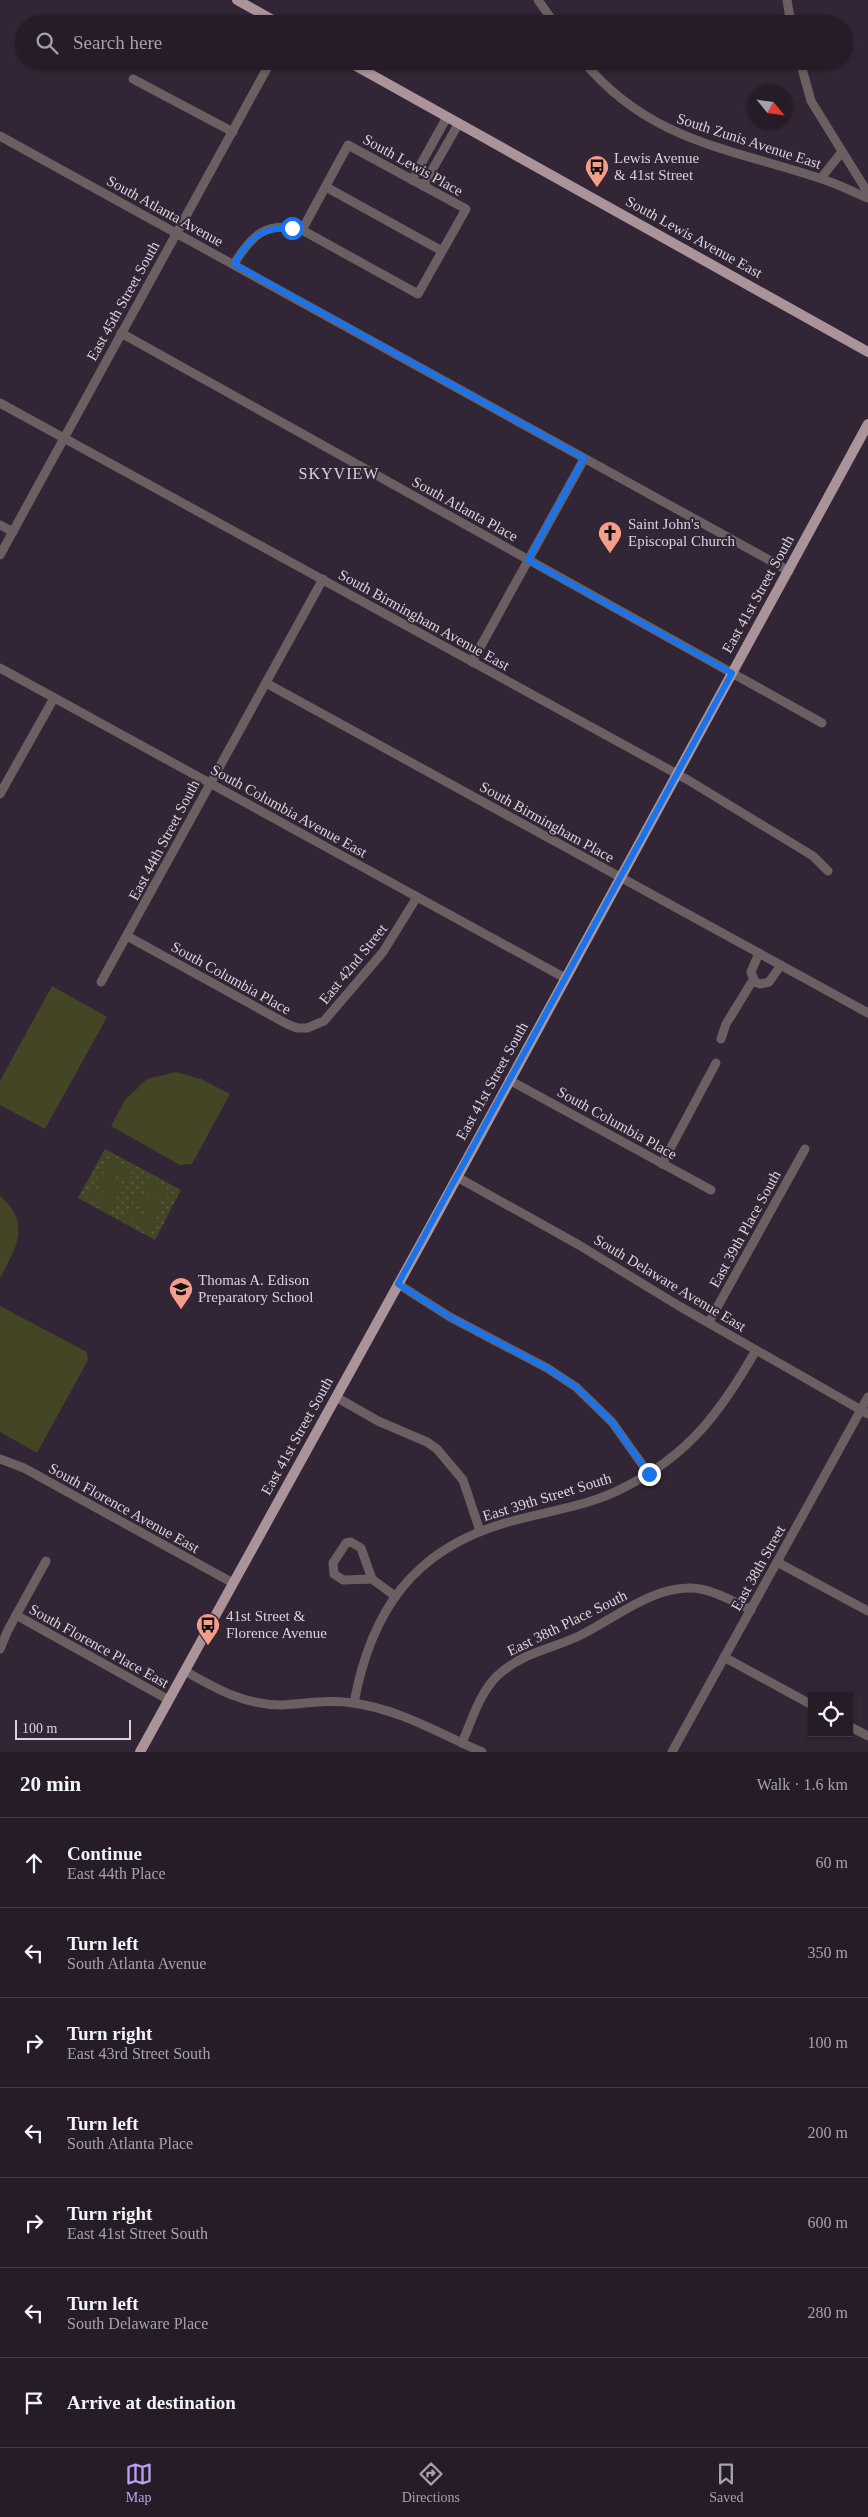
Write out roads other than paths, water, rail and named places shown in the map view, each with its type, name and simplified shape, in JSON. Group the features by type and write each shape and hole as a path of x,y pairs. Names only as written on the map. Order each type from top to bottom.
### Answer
{"main road":[{"path":"237,0 264,15"},
{"name":"South Lewis Avenue East","path":"363,70 868,352"},
{"name":"East 41st Street South","path":"140,1752 457,1177 868,424"}],"street":[{"path":"538,0 549,15"},
{"path":"787,0 790,15"},
{"name":"East 45th Street South","path":"0,555 266,70"},
{"name":"South Zunis Avenue East","path":"592,70 613,92 634,109 661,126 686,138 821,178 868,198"},
{"path":"802,70 811,102 868,193"},
{"path":"134,79 232,132"},
{"path":"412,180 448,117"},
{"path":"423,186 458,123"},
{"name":"South Atlanta Avenue","path":"0,136 789,571"},
{"name":"South Lewis Place","path":"326,187 348,145 466,209 442,251"},
{"path":"821,178 842,153"},
{"path":"234,264 256,235 267,230 282,227 302,230 418,294 442,251 326,187 302,230"},
{"name":"South Atlanta Place","path":"121,333 822,723"},
{"name":"South Birmingham Avenue East","path":"0,402 677,774 813,856 828,871"},
{"path":"472,662 584,458"},
{"path":"0,525 13,532"},
{"name":"East 44th Street South","path":"101,982 323,580"},
{"name":"South Columbia Avenue East","path":"0,668 565,978"},
{"name":"South Birmingham Place","path":"266,683 868,1013"},
{"path":"0,794 54,698"},
{"name":"East 42nd Street","path":"324,1021 383,952 417,897"},
{"name":"South Columbia Place","path":"127,936 287,1024 297,1028 307,1028 324,1021"},
{"path":"721,1039 726,1024 753,980 751,972 759,953"},
{"path":"753,980 760,984 769,982 781,965"},
{"path":"662,1164 716,1063"},
{"name":"South Columbia Place","path":"509,1080 711,1190"},
{"name":"East 39th Place South","path":"709,1322 805,1149"},
{"name":"South Delaware Avenue East","path":"457,1177 579,1245 864,1412"},
{"path":"398,1284 450,1317 547,1368 576,1387 612,1422 649,1474"},
{"name":"East 39th Street South","path":"354,1703 359,1675 370,1640 395,1596 432,1560 480,1531 596,1499 624,1488 649,1474 683,1449 716,1414 756,1350"},
{"path":"336,1397 378,1421 427,1442 437,1449 463,1480 480,1531"},
{"name":"East 38th Street","path":"672,1752 777,1562 864,1412 868,1397"},
{"name":"South Florence Avenue East","path":"0,1459 24,1468 233,1583"},
{"path":"372,1579 343,1580 334,1574 333,1563 346,1543 351,1542 361,1548 372,1579 395,1596"},
{"path":"0,1649 16,1615 46,1561"},
{"path":"777,1562 868,1611"},
{"name":"East 38th Place South","path":"462,1744 477,1705 485,1691 510,1665 525,1656 568,1641 662,1592 693,1588 727,1598 751,1610"},
{"name":"South Florence Place East","path":"16,1615 169,1700"},
{"path":"724,1657 808,1703"},
{"path":"185,1671 233,1696 260,1704 354,1703 400,1715 482,1752"},
{"path":"853,1728 868,1736"}],"place":[{"name":"Lewis Avenue & 41st Street","path":"597,188"},
{"name":"Saint John's Episcopal Church","path":"610,554"},
{"name":"Thomas A. Edison Preparatory School","path":"181,1310"},
{"name":"41st Street & Florence Avenue","path":"208,1646"}],"district":[{"name":"SKYVIEW","path":"339,473"}]}
